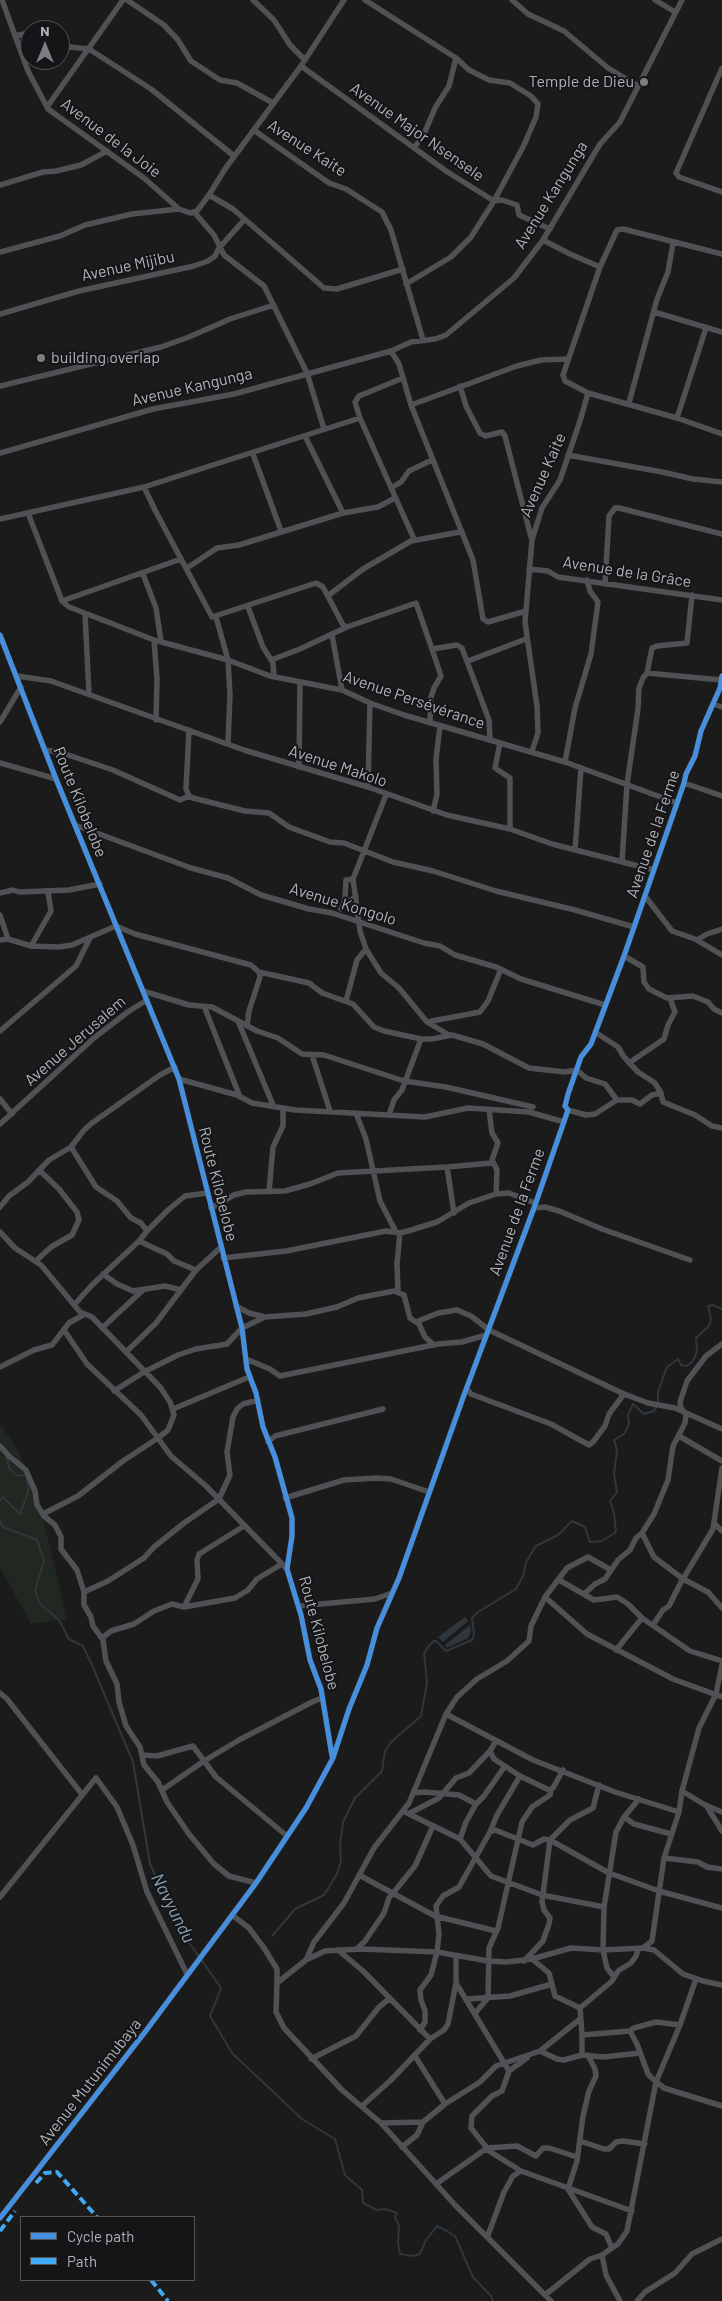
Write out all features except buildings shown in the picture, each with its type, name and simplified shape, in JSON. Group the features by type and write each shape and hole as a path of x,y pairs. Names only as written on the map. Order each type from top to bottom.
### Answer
{"street":[{"name":"Avenue de la Joie","path":"2,0 28,71 47,107 144,178 179,209 186,213 195,213"},
{"path":"47,107 123,0"},
{"path":"127,0 164,25 178,40 190,61 220,80 237,83 273,103"},
{"path":"253,0 274,20 290,45 305,60"},
{"path":"324,429 307,373 264,286 230,260 219,248 214,235 195,213 234,156 255,131 301,66 344,0"},
{"path":"365,0 456,58 469,70 489,80 510,83 531,96 538,104 536,117 524,145 494,201 470,237 451,258 406,284"},
{"path":"512,0 528,14 564,31 608,68 638,86"},
{"path":"655,0 675,12"},
{"name":"Avenue Kangunga","path":"0,453 153,409 234,394 391,351 411,342 435,339 446,334 514,278 543,240 600,144 618,126 682,0"},
{"path":"15,36 20,35"},
{"path":"70,47 89,49 151,89 234,156"},
{"path":"414,148 424,134 435,108 449,86 456,58"},
{"name":"Avenue Major Nsensele","path":"301,66 414,148 494,201 502,200 515,204 518,207 519,215 550,229"},
{"path":"722,68 676,173 679,177 722,192"},
{"name":"Avenue Kaite","path":"255,131 329,183 346,189 379,208 391,230 424,340"},
{"path":"1,183 85,164 107,151"},
{"path":"209,195 233,209 328,289 337,289 402,270"},
{"name":"Avenue de la Joie","path":"0,252 132,214 179,209"},
{"name":"Avenue Mijibu","path":"0,314 79,291 194,266 212,259 219,248 244,220"},
{"path":"722,254 623,229 615,233 600,267 567,359 563,379 588,393 628,403 722,434"},
{"path":"543,240 600,267"},
{"path":"628,403 654,312 668,272 673,243"},
{"path":"0,386 161,347 230,319 274,305"},
{"path":"654,312 722,332"},
{"path":"677,418 706,328"},
{"path":"391,351 397,359 411,405 474,565 484,621 488,622 526,611"},
{"path":"411,405 528,363 567,359"},
{"path":"403,378 359,396 355,402 360,418 414,539"},
{"path":"460,386 466,406 480,433 485,436 502,432 505,436 532,540"},
{"name":"Avenue Kaite","path":"532,751 538,733 537,706 526,639 526,611 532,540 542,508 560,480 588,393"},
{"path":"0,519 144,487 253,454 360,418"},
{"path":"305,436 343,513"},
{"path":"253,454 281,531"},
{"path":"568,455 662,472 693,480 722,482"},
{"path":"391,488 401,482 409,471 432,460"},
{"path":"144,487 209,614 216,617 316,583 321,584 343,625 347,627"},
{"path":"187,568 216,548 239,545 343,513 378,507 395,498"},
{"path":"605,584 608,521 615,508 722,534"},
{"path":"28,513 62,601 181,559"},
{"path":"328,595 363,569 414,539 460,532"},
{"name":"Avenue de la Grâce","path":"529,569 548,571 558,577 722,600"},
{"path":"143,574 156,608 161,641"},
{"path":"565,762 575,708 591,654 598,602 590,591 587,580"},
{"path":"622,862 627,784 638,709 639,688 647,673 652,648 687,643 692,595"},
{"name":"Avenue Persévérance","path":"62,601 65,605 85,614 154,640 228,660 274,677 342,690 370,703 440,726 532,751 677,803"},
{"path":"271,660 347,627 415,602 441,676 431,697 430,722"},
{"path":"248,607 263,647 274,667 274,677"},
{"path":"85,614 89,694"},
{"path":"216,617 228,660 230,695 228,744"},
{"path":"332,635 342,690"},
{"name":"Route Kilobelobe","path":"1,639 56,779 179,1079 220,1248 242,1328 249,1377 258,1400 268,1442 275,1457 292,1518 293,1528 287,1569 299,1606 310,1660 322,1698 332,1758"},
{"path":"468,661 526,639"},
{"path":"154,640 157,679 156,720"},
{"path":"432,649 459,645 468,661 490,727 490,740"},
{"path":"647,673 694,679 722,678"},
{"name":"Avenue Makolo","path":"16,676 44,680 89,694 156,720 299,767 368,787 433,811 510,829 576,850 654,870"},
{"name":"Avenue de la Ferme","path":"256,1883 306,1808 332,1758 367,1665 377,1628 467,1393 487,1332 564,1122 568,1110 565,1106 577,1070 596,1032 686,774 699,745 703,726 722,678"},
{"path":"299,767 300,683"},
{"path":"0,722 20,687"},
{"path":"368,787 370,703"},
{"path":"713,704 722,706"},
{"path":"433,811 438,782 436,759 440,726"},
{"path":"189,730 186,789 189,796"},
{"path":"500,743 495,768 510,778 510,829"},
{"path":"46,750 62,753 113,770 180,800 189,796 230,808 269,813 289,827 330,842 340,842 365,850 393,862 433,871 496,891 575,910 634,927"},
{"path":"0,763 56,779"},
{"path":"576,850 582,768"},
{"path":"684,784 722,796"},
{"path":"386,795 352,879 356,896 358,921 366,948 381,973 400,988 427,1022 449,1035 483,1044 529,1068 565,1072 577,1070 586,1078 605,1084 617,1100"},
{"name":"Avenue Kongolo","path":"75,825 191,868 228,878 260,895 309,909 332,913 424,944 440,946 455,955 501,969 526,981 604,1005"},
{"path":"342,908 345,899 346,880 352,879"},
{"path":"0,894 13,890 48,892 100,884"},
{"path":"31,946 50,911 48,892"},
{"path":"332,913 342,908 356,896"},
{"path":"645,896 654,910 664,918 670,929 697,940 722,955"},
{"path":"0,915 8,938"},
{"path":"0,940 8,938 31,946 59,947 90,938 116,926 135,934 242,962 259,972 309,983 322,993 334,999 346,1001 356,1007 374,1027 421,1039 432,1040 449,1035"},
{"path":"697,940 722,929"},
{"path":"0,1031 76,966 90,938"},
{"path":"346,1001 357,960 366,948"},
{"path":"624,956 643,967 644,982 649,989 670,998 693,996 708,1002 714,1009 722,1013"},
{"path":"427,1022 480,1012 488,1001 501,969"},
{"path":"247,1026 249,1011 258,985 259,972"},
{"path":"143,991 189,1005 212,1006 247,1026 278,1038 302,1054 334,1058 404,1081 446,1087 533,1107"},
{"path":"629,1063 664,1039 668,1025 675,1012 670,998"},
{"name":"Avenue Jerusalem","path":"0,1124 94,1038 129,1011 147,1000"},
{"path":"204,1006 240,1097"},
{"path":"238,1021 273,1105"},
{"path":"596,1032 618,1047 629,1063 640,1074 652,1080 661,1092 663,1102 695,1116 712,1126 722,1128"},
{"path":"389,1115 393,1108 394,1100 402,1090 421,1039"},
{"path":"312,1055 330,1112"},
{"path":"0,1207 9,1196 54,1156 72,1147 80,1134 92,1123 160,1074 175,1067"},
{"path":"179,1079 240,1097 252,1104 273,1105 302,1111 425,1117 468,1108 530,1112 564,1122"},
{"path":"568,1110 586,1115 595,1114 617,1100 632,1100 640,1104 652,1095 661,1092"},
{"path":"0,1099 12,1114"},
{"path":"269,1192 273,1148 283,1126 283,1108"},
{"path":"489,1110 491,1129 498,1143 492,1163"},
{"path":"356,1113 361,1122 375,1170 380,1201 398,1232 398,1292"},
{"path":"72,1147 96,1187 117,1201 131,1218 141,1223 146,1231"},
{"path":"211,1208 234,1195 246,1192 269,1192 310,1184 338,1173 492,1163"},
{"path":"492,1163 497,1170 496,1194"},
{"path":"447,1167 454,1213"},
{"path":"36,1261 51,1247 72,1234 79,1220 77,1212 59,1189 39,1170"},
{"path":"74,1305 103,1274 139,1241 146,1231 183,1198 207,1193"},
{"path":"223,1258 286,1251 386,1231 398,1232 437,1222 468,1203 496,1194 509,1193 534,1205 559,1211 602,1230 690,1260"},
{"path":"0,1232 10,1244 36,1261 83,1314 92,1317 166,1393 173,1409 172,1423 168,1430 123,1461 78,1496 43,1514"},
{"path":"139,1241 167,1254 174,1261 196,1270"},
{"path":"126,1352 152,1329 196,1270 220,1248"},
{"path":"103,1274 124,1288 133,1291 165,1286 181,1290"},
{"path":"102,1328 143,1290"},
{"path":"236,1306 250,1313 265,1317 306,1314 336,1308 358,1298 398,1292 406,1297 408,1314 421,1326 425,1337 434,1345"},
{"path":"416,1322 438,1313 457,1310 470,1316 487,1332 624,1394 648,1403 674,1408 686,1415 722,1429"},
{"path":"0,1367 28,1353 49,1347 69,1323 83,1314"},
{"path":"114,1391 144,1372 178,1355 196,1349 228,1344 242,1328 265,1317"},
{"path":"64,1330 87,1364 141,1415 171,1456 219,1499 287,1569"},
{"path":"246,1359 270,1369 280,1376 434,1345 462,1342 487,1332"},
{"path":"584,1594 594,1584 605,1579 630,1550 636,1538 642,1533 654,1514 668,1480 673,1446 685,1424 686,1415 680,1408 680,1402 687,1381 706,1356 722,1344"},
{"path":"173,1409 249,1377"},
{"path":"467,1393 528,1414 589,1444 593,1442 601,1431 609,1414 624,1394"},
{"path":"84,1592 108,1581 147,1556 154,1547 172,1532 219,1499 230,1476 227,1452 233,1417 237,1409 243,1404 258,1400"},
{"path":"268,1442 275,1436 383,1410"},
{"path":"679,1436 722,1461"},
{"path":"0,1446 8,1456 26,1470 35,1491 36,1505 55,1525 61,1537 62,1549 77,1570 84,1592 84,1605 92,1616 93,1626 102,1638 106,1661 117,1684 119,1702 126,1726 136,1740 144,1765 155,1777 189,1834 214,1864 230,1876 256,1883"},
{"path":"653,1625 663,1610 669,1606 695,1562 714,1524 720,1503 722,1468"},
{"path":"285,1498 344,1480 377,1478 391,1479 429,1492"},
{"path":"714,1524 722,1531"},
{"path":"184,1607 198,1579 197,1557 222,1538 244,1526"},
{"path":"642,1533 654,1558 684,1579 708,1592 722,1608"},
{"path":"306,1960 314,1942 344,1903 374,1848 413,1793 446,1714 457,1697 477,1679 507,1661 529,1641 531,1626 545,1597 567,1568 588,1557 611,1570"},
{"path":"102,1638 114,1630 134,1624 163,1607 172,1604 184,1607 235,1598 248,1590 257,1580 282,1564"},
{"path":"559,1580 594,1600 617,1597 628,1604 642,1618 696,1654 722,1663 716,1694 700,1728 682,1790 679,1812 664,1858 652,1941 641,1949 630,1963 618,1971 614,1977 580,2008 585,2055 595,2069 596,2076 583,2116 577,2157 568,2189 592,2227 606,2234 612,2248"},
{"path":"299,1606 376,1599 392,1593"},
{"path":"545,1597 587,1634 692,1687 722,1697"},
{"path":"616,1650 642,1618"},
{"path":"0,1693 7,1699 82,1793"},
{"path":"162,1790 248,1734 322,1698"},
{"path":"446,1714 533,1760 679,1812"},
{"path":"410,1813 434,1802 456,1778 469,1772 490,1751 496,1741"},
{"path":"142,1755 158,1756 193,1746 228,1788 287,1836"},
{"path":"490,1751 490,1754 520,1776 551,1790"},
{"path":"460,1839 466,1822 476,1804 484,1796 505,1766"},
{"path":"476,2012 488,1998 490,1948 509,1882 522,1822 532,1807 550,1795 563,1770"},
{"path":"420,2030 425,2022 425,2011 420,1990 431,1975 437,1952 439,1934 435,1916 436,1906 443,1896 459,1887 520,1776"},
{"path":"0,1896 96,1778 117,1807 133,1845 146,1892 187,1974"},
{"path":"524,1960 547,1934 550,1918 542,1906 542,1895 550,1840 570,1820 593,1808 599,1785"},
{"path":"682,1790 705,1805 722,1812"},
{"path":"413,1793 425,1792 459,1795 476,1804"},
{"path":"614,1977 607,1968 603,1950 604,1907 616,1832 624,1817 639,1799"},
{"path":"705,1805 722,1831"},
{"path":"402,1811 410,1813 460,1839 490,1876 542,1895 604,1907"},
{"path":"624,1817 634,1824 671,1834"},
{"path":"357,1949 365,1941 384,1913 389,1898 394,1895 414,1866 433,1826"},
{"path":"490,1832 495,1830 533,1845 544,1839 550,1840 609,1873 659,1891 722,1908"},
{"path":"664,1858 698,1862 707,1867 722,1869"},
{"path":"359,1876 435,1916 496,1931"},
{"name":"Avenue Mutunimubaya","path":"0,2218 139,2039 256,1883"},
{"path":"232,1915 254,1934 277,1969 276,2012 280,2022 342,2090 381,2123 436,2184 551,2301"},
{"path":"653,1935 662,1955"},
{"path":"277,1983 292,1969 325,1951 357,1949 437,1952 488,1961 532,1959 563,1948 654,1950 662,1955 674,1968 696,1979 722,1985"},
{"path":"338,1950 430,2039"},
{"path":"362,2106 415,2056 430,2039 444,2030 448,2024 456,1983 456,1956"},
{"path":"532,1959 549,1973 555,1996 580,2008"},
{"path":"277,1969 292,1969"},
{"path":"545,2295 590,2260 602,2256 622,2239 627,2231 656,2082 680,2025 696,1979"},
{"path":"456,1983 476,2012 509,2071"},
{"path":"467,1999 510,1996 552,1984"},
{"path":"311,2058 356,2036 379,2007 389,1999"},
{"path":"402,2147 417,2135 423,2122 445,2104 474,2086 489,2072 504,2063 540,2051 580,2019"},
{"path":"582,2035 630,2031 634,2028 656,2022 680,2025"},
{"path":"630,2031 648,2074 656,2082 664,2088 722,2106"},
{"path":"540,2051 557,2059 564,2060 585,2055 603,2057 640,2053"},
{"path":"531,2055 509,2071 502,2090 492,2096 472,2116 471,2128 487,2148 520,2171 632,2211"},
{"path":"415,2056 445,2104"},
{"path":"381,2123 423,2122"},
{"path":"580,2141 604,2149 609,2149 616,2142 622,2140 645,2144"},
{"path":"436,2184 487,2148 517,2146 536,2156 543,2148 549,2148 577,2157"},
{"path":"488,2236 507,2187 513,2176 520,2171"},
{"path":"638,2301 645,2292 675,2273 692,2254 722,2239"},
{"path":"602,2256 606,2275 620,2301"}],"shaded area":[{"path":"0,1424 17,1449 36,1488 67,1619 31,1624 0,1567"},
{"path":"465,1617 468,1621 443,1642 438,1637"},
{"path":"470,1625 471,1632 468,1638 447,1648 445,1645"}],"waterway":[{"path":"658,1402 658,1392 667,1367 678,1359 681,1365 687,1366 693,1361 697,1352 696,1338 709,1326 711,1320 708,1306 713,1305 722,1309"},
{"path":"272,1936 295,1909 324,1895 337,1874 341,1861 340,1845 343,1822 355,1798 382,1771 385,1751 391,1742 421,1716 427,1683 424,1653 429,1646 436,1641 446,1651 472,1640 474,1634 472,1618 478,1612 516,1589 523,1576 526,1562 536,1546 558,1535 572,1521 585,1527 590,1542 602,1541 616,1532 614,1513 610,1501 617,1492 614,1474 617,1450 614,1440 624,1434 629,1424 628,1415 633,1404 644,1414 654,1411 656,1407"},
{"name":"Navyundu","path":"7,1457 9,1468 16,1475 26,1476"},
{"name":"Navyundu","path":"0,1501 3,1497 20,1514 29,1489 27,1479"},
{"name":"Navyundu","path":"0,1521 3,1527 37,1540 44,1561 35,1590 40,1604 59,1620 69,1639 83,1646 92,1665 133,1762 150,1864 181,1931 221,1988 210,2016 232,2053 302,2119 335,2139 345,2175 362,2190 363,2203 377,2210 385,2209 397,2213 395,2218 399,2226 398,2243 400,2254 413,2256 420,2254 426,2240 437,2226 445,2230 455,2236 473,2277 491,2296 493,2301"}],"marked path":[{"path":"36,2183 45,2173 57,2172 96,2216"},
{"path":"0,2231 15,2211"},
{"path":"152,2281 168,2301"}],"cycle path":[{"path":"0,635 56,779 179,1079 242,1328 247,1369 256,1393 263,1427 275,1457 292,1518 292,1536 287,1569 301,1615 310,1660 321,1689 332,1756"},
{"path":"0,2218 145,2032 256,1883 306,1808 333,1758 349,1709 367,1665 377,1628 399,1578 464,1395 534,1208 568,1110 565,1106 581,1057 591,1044 624,956 686,774 695,756 701,731 720,688 722,676"}],"place":[{"name":"Temple de Dieu","path":"644,82"},
{"name":"building overlap","path":"41,358"}]}
